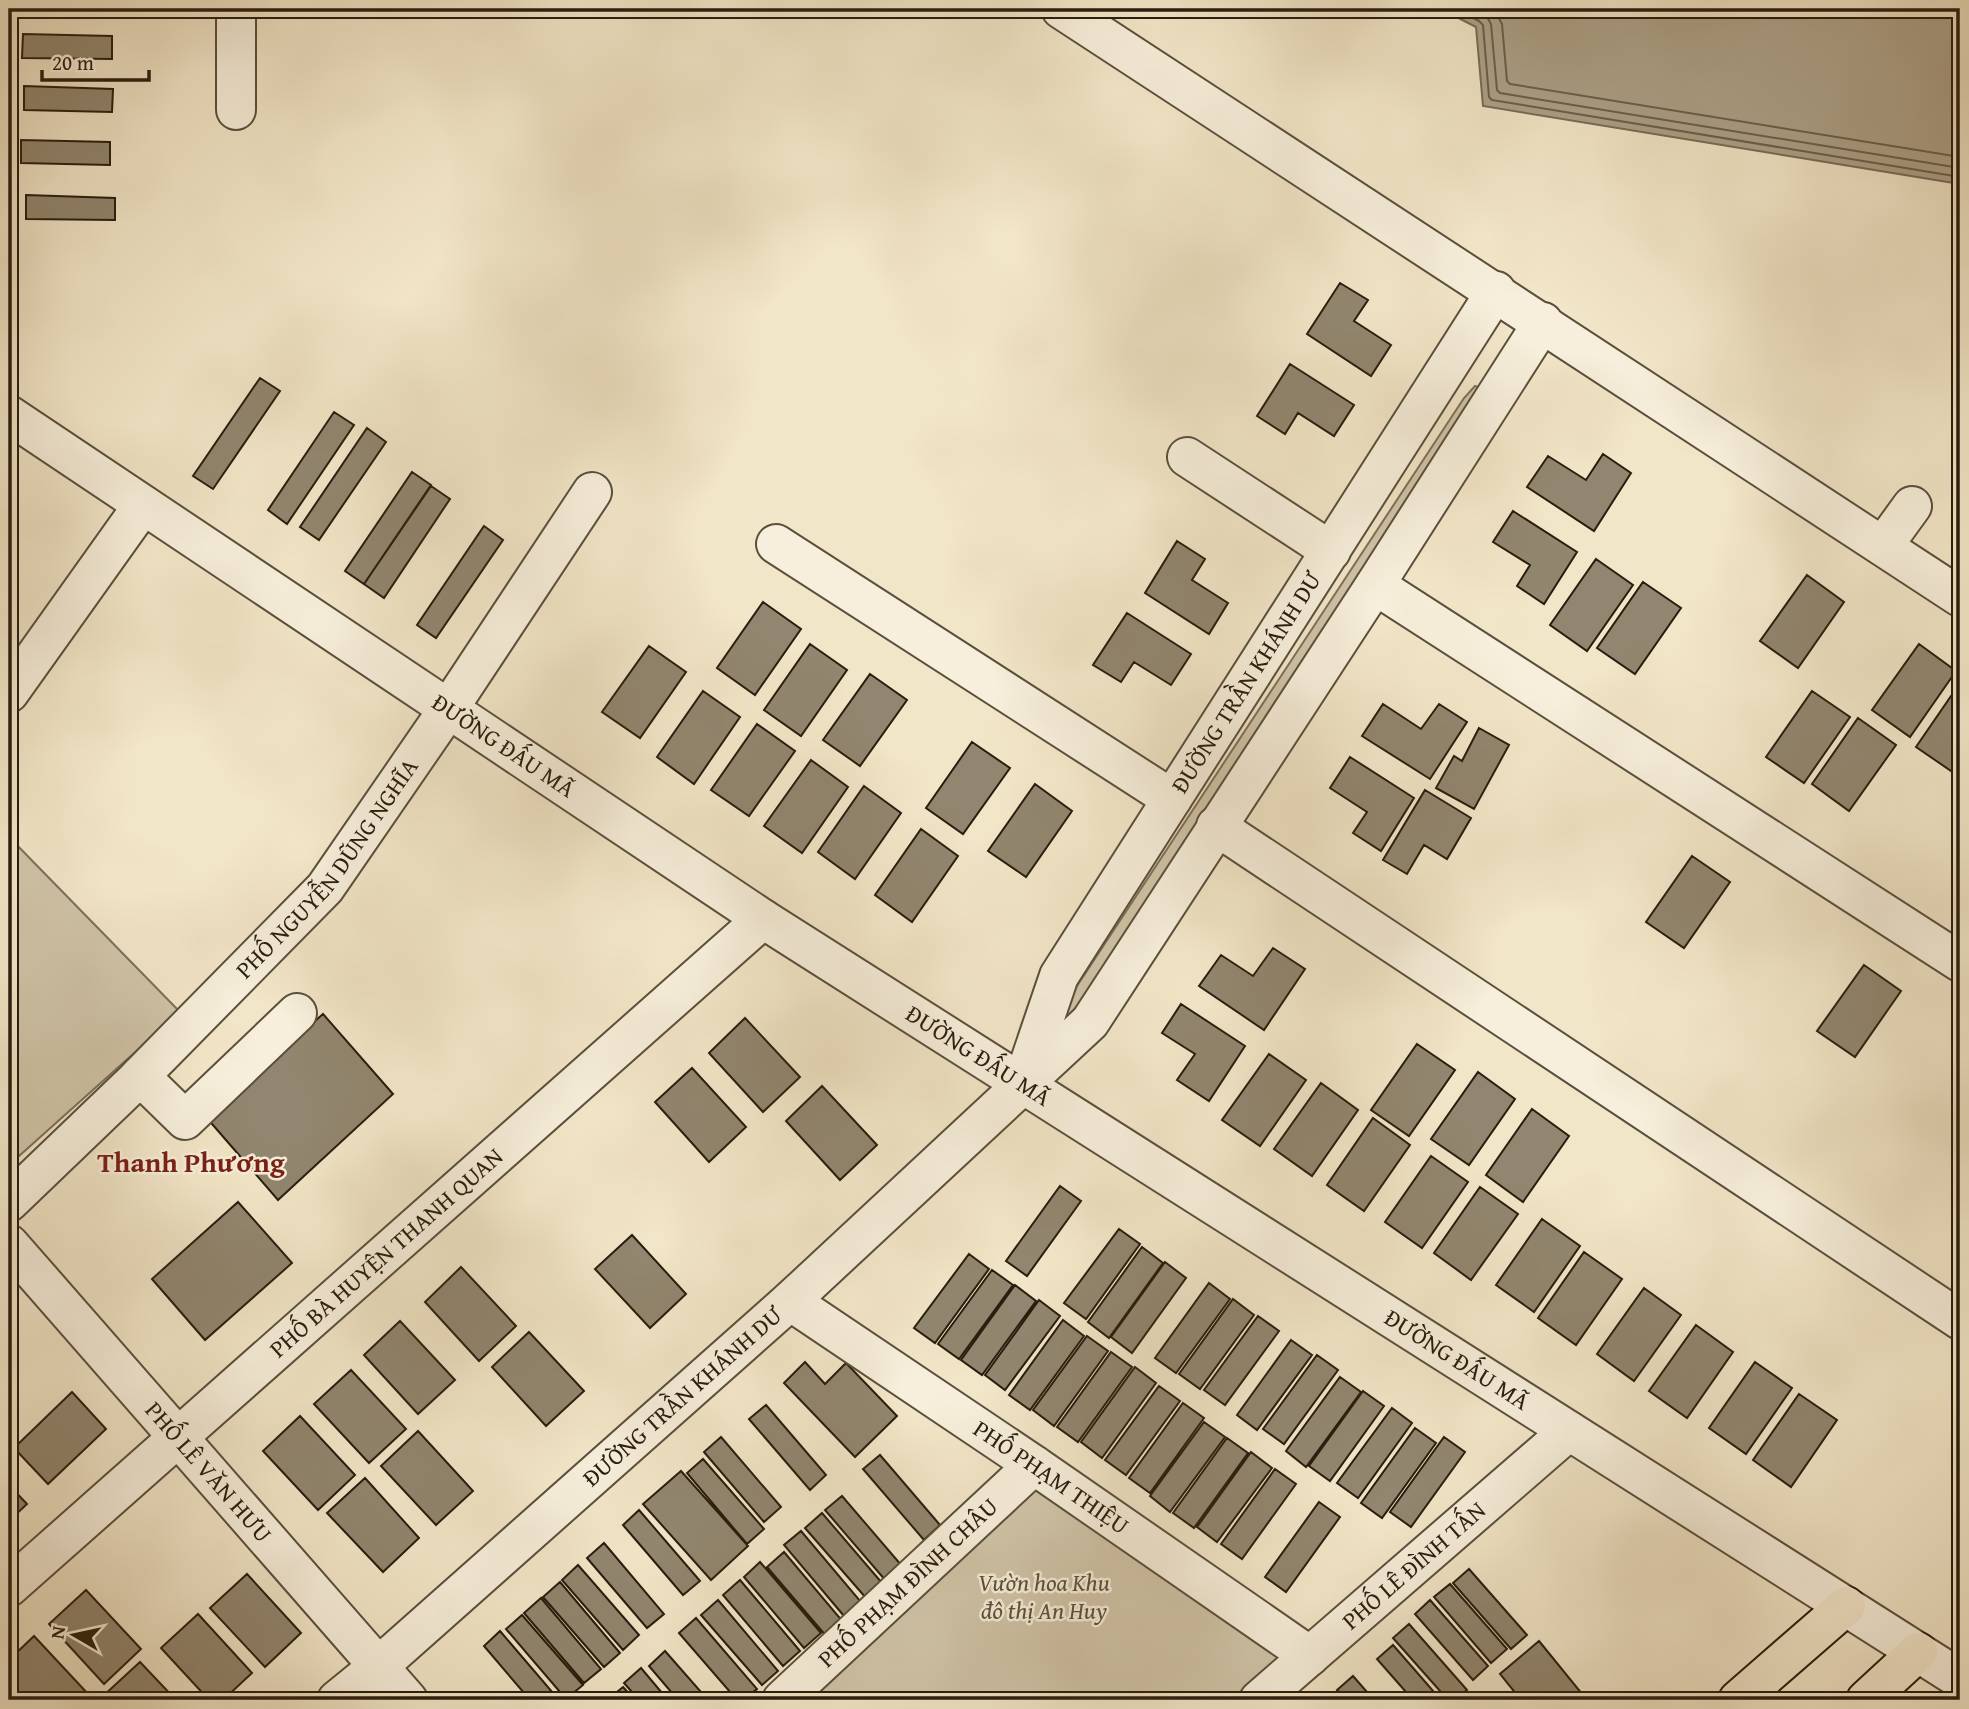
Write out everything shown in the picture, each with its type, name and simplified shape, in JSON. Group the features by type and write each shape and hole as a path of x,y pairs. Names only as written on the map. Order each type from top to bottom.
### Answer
{"main road":[{"path":"1738,1700 1846,1606"},
{"path":"1866,1700 1918,1652"}],"street":[{"path":"236,9 236,110"},
{"path":"1062,9 1960,597"},
{"name":"ĐƯỜNG TRẦN KHÁNH DƯ","path":"1022,1084 1059,976 1496,292"},
{"name":"ĐƯỜNG TRẦN KHÁNH DƯ","path":"337,1700 380,1665 790,1301 1090,1022 1543,322"},
{"name":"ĐƯỜNG ĐẤU MÃ","path":"9,415 763,919 1960,1679"},
{"path":"1186,457 1331,551"},
{"name":"PHỐ NGUYỄN DŨNG NGHĨA","path":"9,1202 140,1076 325,888 449,708 592,492"},
{"path":"9,694 144,505"},
{"path":"1883,547 1912,506"},
{"path":"776,544 1172,799"},
{"path":"1375,585 1960,962"},
{"path":"1216,826 1960,1320"},
{"name":"PHỐ BÀ HUYỆN THANH QUAN","path":"9,1587 763,919"},
{"path":"140,1076 185,1120 297,1013"},
{"name":"PHỐ LÊ VĂN HƯU","path":"9,1244 408,1700"},
{"name":"PHỐ PHẠM THIỆU","path":"790,1301 1311,1656"},
{"name":"PHỐ LÊ ĐÌNH TẤN","path":"1259,1700 1569,1431"},
{"name":"PHỐ PHẠM ĐÌNH CHÂU","path":"782,1700 1034,1465"}],"green space":[{"path":"1475,386 1481,388 1073,1022 1063,1019 1073,992 1464,398"},
{"path":"9,837 180,1012 9,1165"},
{"name":"Vườn hoa Khu đô thị An Huy","path":"1034,1465 1310,1656 1259,1700 782,1700"}],"water":[{"path":"1441,9 1960,9 1960,184 1483,106 1476,27"}],"building":[{"path":"23,34 112,36 112,59 22,58"},
{"path":"24,86 113,89 112,112 24,110"},
{"path":"21,140 110,142 110,165 21,163"},
{"path":"26,195 115,198 115,220 26,219"},
{"path":"1340,283 1368,300 1354,321 1391,345 1371,376 1307,334"},
{"path":"1290,364 1354,405 1334,436 1298,413 1285,434 1257,416"},
{"path":"260,378 280,391 213,489 193,476"},
{"path":"334,412 354,425 287,524 268,510"},
{"path":"367,428 386,442 319,540 300,527"},
{"path":"1603,454 1631,473 1594,531 1527,487 1548,456 1586,480"},
{"path":"412,472 431,485 364,584 345,571"},
{"path":"431,486 450,499 384,598 364,584"},
{"path":"1513,511 1577,552 1544,604 1517,586 1530,565 1493,542"},
{"path":"484,526 503,540 436,638 417,625"},
{"path":"1177,541 1205,559 1192,580 1228,603 1209,634 1145,593"},
{"path":"1596,559 1633,585 1587,651 1550,625"},
{"path":"1807,575 1844,602 1798,668 1760,641"},
{"path":"1643,582 1681,608 1635,674 1597,648"},
{"path":"763,602 801,629 755,695 717,668"},
{"path":"1127,613 1191,654 1171,685 1134,662 1121,682 1093,665"},
{"path":"810,644 847,670 801,736 764,710"},
{"path":"1919,644 1956,671 1910,737 1872,710"},
{"path":"649,646 686,672 640,738 602,712"},
{"path":"870,674 907,700 860,766 823,740"},
{"path":"1960,683 1960,764 1954,773 1916,747"},
{"path":"703,691 740,717 694,784 657,757"},
{"path":"1812,691 1850,717 1804,783 1766,757"},
{"path":"1383,704 1421,729 1439,704 1467,722 1430,779 1362,736"},
{"path":"1858,718 1896,745 1849,811 1812,784"},
{"path":"757,724 795,751 749,816 711,790"},
{"path":"1479,728 1509,745 1474,809 1436,788 1454,756 1462,761"},
{"path":"972,742 1010,768 963,834 926,808"},
{"path":"1350,757 1414,798 1381,851 1353,833 1367,812 1330,788"},
{"path":"811,760 848,787 802,853 764,826"},
{"path":"1035,784 1072,811 1026,877 988,851"},
{"path":"864,786 901,813 855,879 818,852"},
{"path":"1425,790 1471,818 1447,859 1424,845 1407,874 1383,860"},
{"path":"921,829 958,856 912,922 875,895"},
{"path":"1692,856 1730,882 1684,948 1646,922"},
{"path":"1273,948 1305,969 1264,1030 1199,986 1221,955 1253,976"},
{"path":"1864,965 1901,991 1855,1057 1817,1031"},
{"path":"1181,1004 1245,1046 1209,1101 1177,1080 1195,1054 1162,1033"},
{"path":"323,1014 393,1094 278,1200 206,1117"},
{"path":"745,1018 800,1077 763,1112 709,1053"},
{"path":"1417,1044 1455,1070 1409,1136 1371,1110"},
{"path":"1269,1054 1306,1080 1260,1146 1222,1120"},
{"path":"692,1068 746,1127 709,1162 655,1102"},
{"path":"1478,1072 1515,1099 1469,1165 1431,1139"},
{"path":"1321,1083 1358,1110 1312,1176 1274,1149"},
{"path":"822,1086 877,1145 840,1180 786,1121"},
{"path":"1532,1109 1569,1136 1523,1202 1486,1175"},
{"path":"1373,1118 1410,1145 1364,1211 1327,1185"},
{"path":"1431,1156 1468,1182 1422,1248 1385,1222"},
{"path":"1060,1186 1081,1201 1027,1276 1006,1261"},
{"path":"1480,1187 1518,1214 1471,1280 1434,1253"},
{"path":"238,1202 292,1263 205,1340 152,1279"},
{"path":"1542,1219 1580,1246 1534,1312 1496,1285"},
{"path":"1119,1229 1140,1244 1086,1319 1064,1303"},
{"path":"632,1235 686,1294 650,1328 595,1269"},
{"path":"1142,1247 1163,1263 1109,1338 1088,1322"},
{"path":"1584,1252 1622,1279 1576,1345 1538,1318"},
{"path":"969,1254 989,1269 935,1343 914,1328"},
{"path":"1165,1262 1186,1278 1132,1353 1111,1337"},
{"path":"461,1267 516,1326 479,1361 425,1302"},
{"path":"992,1270 1013,1285 959,1359 938,1344"},
{"path":"1209,1283 1230,1299 1176,1373 1155,1358"},
{"path":"1015,1285 1036,1301 982,1375 961,1360"},
{"path":"1644,1288 1681,1315 1634,1381 1597,1354"},
{"path":"1233,1299 1254,1315 1200,1389 1179,1374"},
{"path":"1039,1300 1060,1316 1005,1390 985,1375"},
{"path":"1258,1316 1279,1331 1225,1405 1204,1390"},
{"path":"1063,1320 1084,1336 1030,1410 1009,1395"},
{"path":"400,1321 455,1380 418,1414 364,1355"},
{"path":"1696,1325 1733,1352 1687,1418 1649,1391"},
{"path":"529,1332 584,1391 546,1426 492,1367"},
{"path":"1087,1336 1108,1351 1054,1426 1033,1410"},
{"path":"1291,1340 1312,1355 1257,1430 1237,1415"},
{"path":"1111,1352 1132,1367 1078,1442 1057,1427"},
{"path":"1317,1355 1338,1370 1284,1444 1263,1429"},
{"path":"805,1362 825,1384 846,1363 897,1416 855,1457 784,1383"},
{"path":"1755,1362 1792,1388 1746,1454 1709,1428"},
{"path":"1135,1367 1156,1383 1102,1458 1081,1442"},
{"path":"351,1370 406,1429 369,1463 314,1404"},
{"path":"1340,1377 1361,1392 1306,1467 1286,1451"},
{"path":"1159,1386 1180,1401 1126,1475 1105,1460"},
{"path":"1363,1391 1384,1406 1330,1481 1309,1466"},
{"path":"72,1392 106,1429 48,1484 14,1448"},
{"path":"1799,1394 1837,1420 1791,1487 1753,1460"},
{"path":"1183,1403 1204,1418 1150,1493 1129,1478"},
{"path":"766,1405 826,1475 810,1490 749,1419"},
{"path":"1392,1408 1412,1423 1358,1498 1337,1483"},
{"path":"300,1416 355,1475 318,1510 263,1451"},
{"path":"1204,1422 1225,1437 1170,1512 1150,1496"},
{"path":"1415,1428 1436,1443 1382,1518 1361,1503"},
{"path":"418,1431 473,1491 436,1525 381,1466"},
{"path":"721,1437 781,1507 764,1522 704,1452"},
{"path":"1444,1437 1465,1452 1411,1527 1390,1512"},
{"path":"1227,1438 1248,1453 1194,1528 1173,1513"},
{"path":"1251,1452 1272,1468 1217,1542 1197,1527"},
{"path":"880,1455 940,1525 924,1540 863,1469"},
{"path":"703,1459 764,1529 747,1544 687,1473"},
{"path":"1275,1469 1296,1484 1242,1559 1221,1544"},
{"path":"681,1471 748,1546 711,1580 643,1504"},
{"path":"365,1478 419,1538 383,1572 327,1513"},
{"path":"9,1485 27,1504 9,1521"},
{"path":"842,1496 902,1566 886,1581 825,1510"},
{"path":"1319,1502 1340,1517 1286,1592 1265,1577"},
{"path":"639,1510 700,1581 683,1595 623,1525"},
{"path":"822,1513 882,1583 866,1598 805,1528"},
{"path":"801,1531 861,1602 844,1616 784,1545"},
{"path":"604,1543 664,1614 647,1628 587,1558"},
{"path":"784,1552 844,1623 827,1637 767,1567"},
{"path":"760,1562 821,1633 804,1648 744,1577"},
{"path":"578,1565 639,1635 623,1650 562,1580"},
{"path":"1469,1569 1527,1635 1511,1649 1453,1583"},
{"path":"247,1574 301,1633 265,1667 210,1608"},
{"path":"740,1580 800,1651 783,1666 723,1595"},
{"path":"560,1582 620,1653 604,1667 543,1597"},
{"path":"1450,1584 1507,1649 1491,1663 1434,1597"},
{"path":"86,1590 141,1649 104,1684 49,1624"},
{"path":"541,1598 601,1669 584,1683 524,1613"},
{"path":"718,1600 778,1671 762,1685 701,1615"},
{"path":"1430,1600 1488,1666 1473,1680 1415,1614"},
{"path":"198,1614 252,1673 223,1700 209,1700 161,1648"},
{"path":"522,1615 583,1685 566,1699 506,1629"},
{"path":"696,1618 757,1689 743,1700 737,1700 679,1633"},
{"path":"1409,1624 1467,1690 1455,1700 1448,1700 1393,1638"},
{"path":"500,1631 559,1700 530,1700 484,1646"},
{"path":"34,1636 89,1695 83,1700 24,1700 9,1684 9,1660"},
{"path":"1539,1641 1587,1700 1521,1700 1500,1674"},
{"path":"1393,1645 1441,1700 1413,1700 1377,1659"},
{"path":"665,1651 708,1700 678,1700 649,1666"},
{"path":"140,1662 176,1700 107,1700 103,1696"},
{"path":"641,1668 668,1700 639,1700 624,1683"},
{"path":"1353,1676 1374,1700 1347,1700 1337,1690"},
{"path":"623,1687 635,1700 607,1700"}],"district":[{"name":"Thanh Phương","path":"191,1162"}]}
